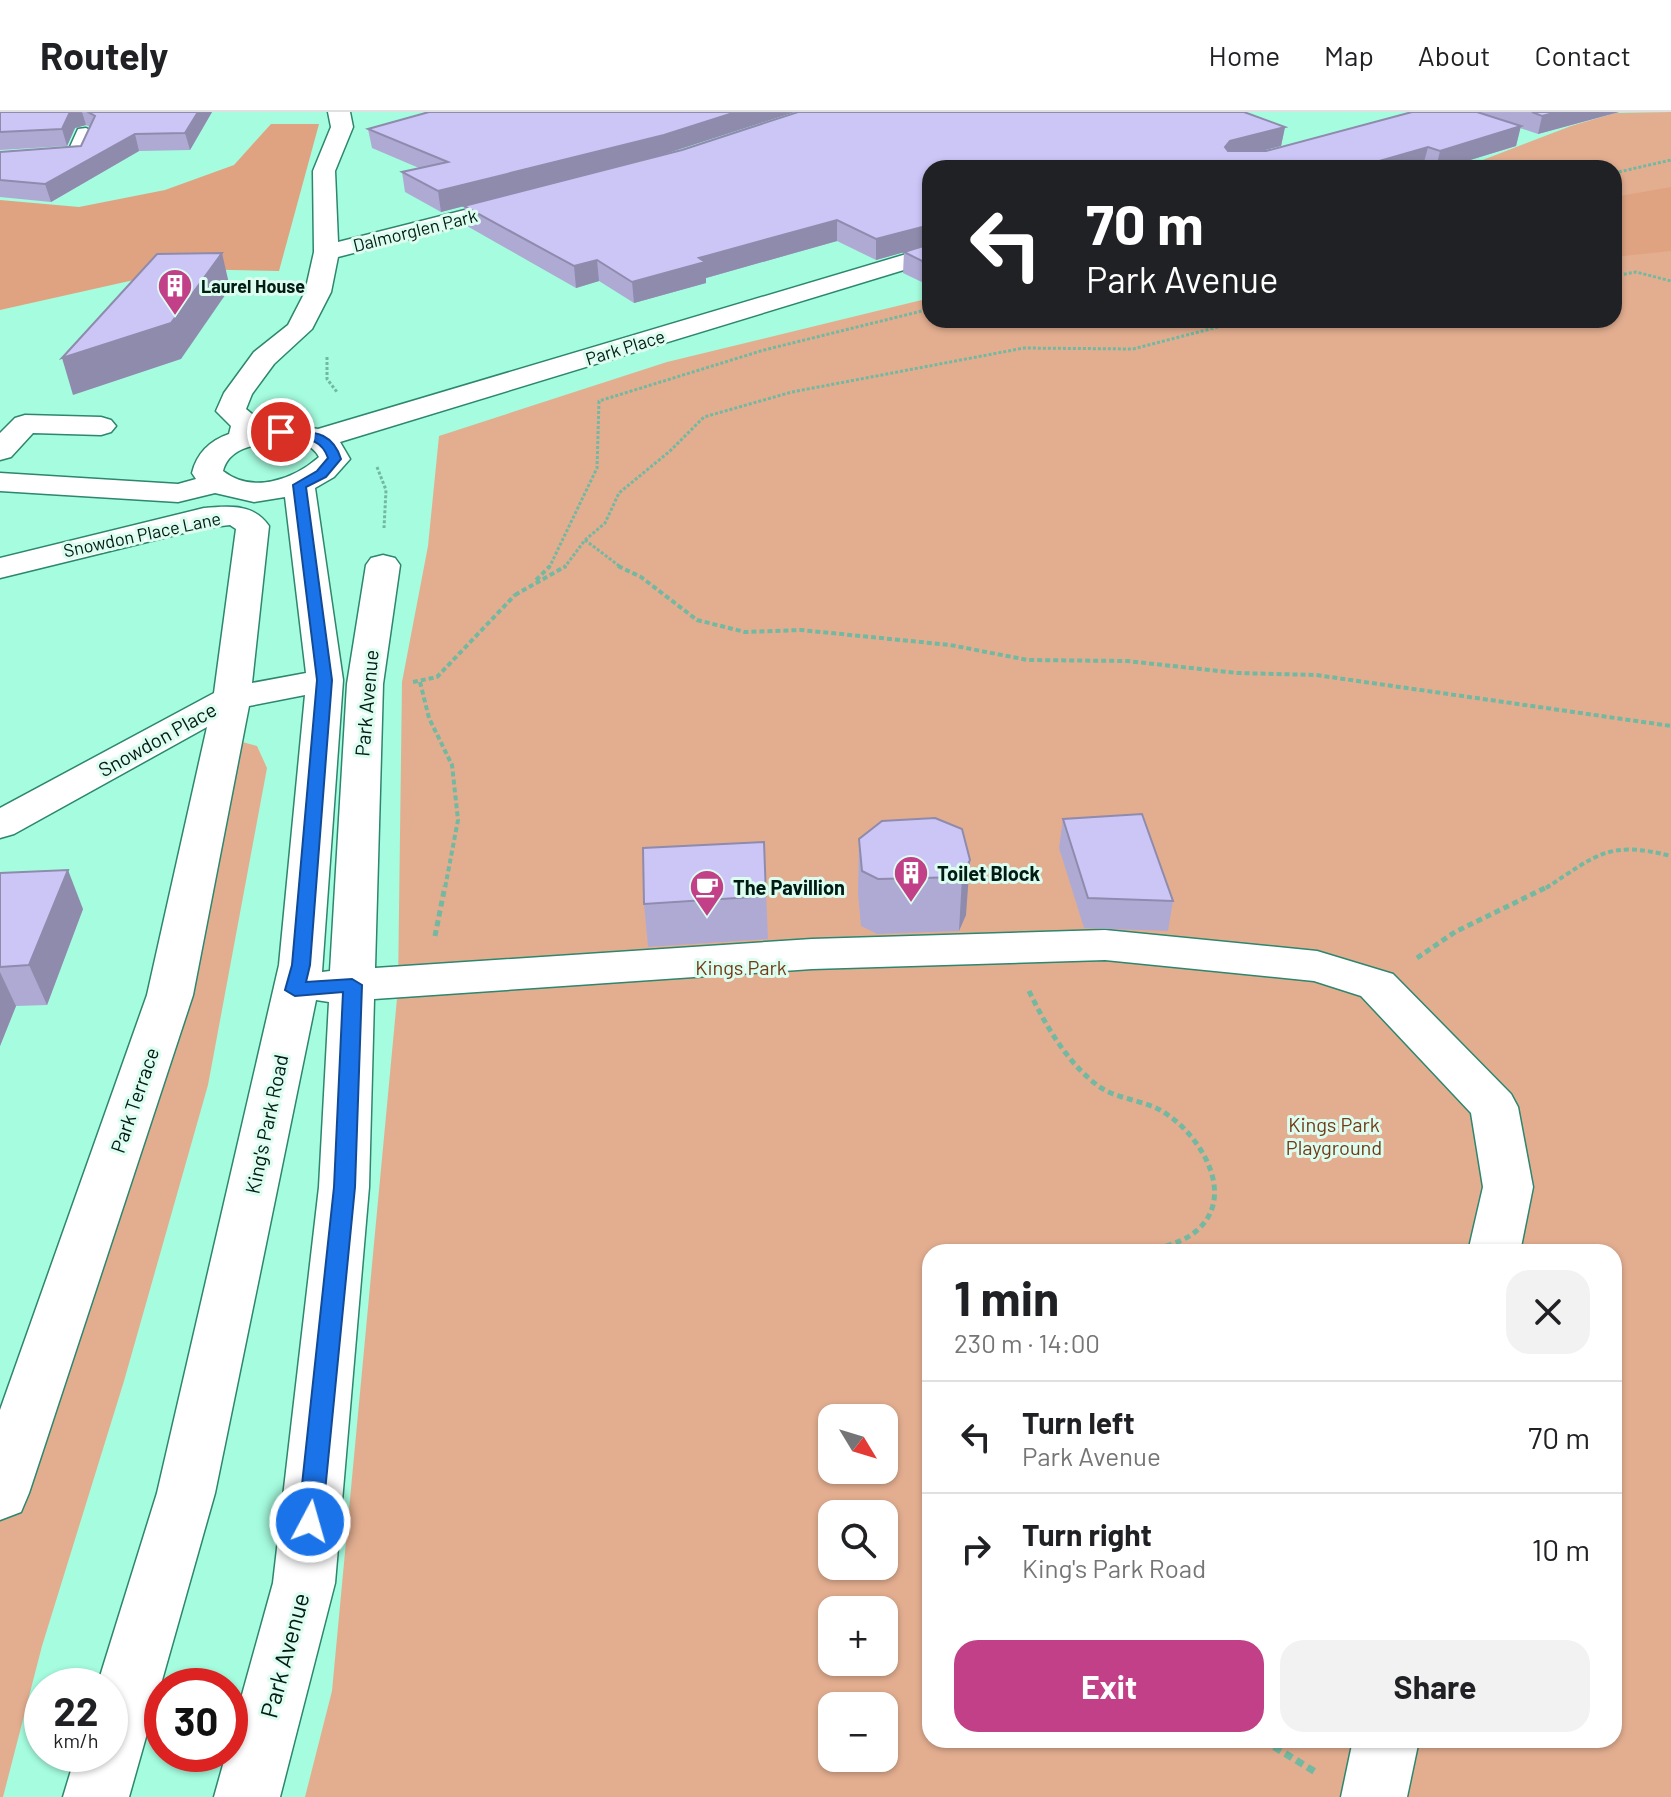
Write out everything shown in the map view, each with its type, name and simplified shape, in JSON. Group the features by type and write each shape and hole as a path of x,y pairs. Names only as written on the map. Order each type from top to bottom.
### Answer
{"street":[{"path":"242,439 247,424 231,411 238,393 264,358 299,329 318,292 326,252 324,171 342,127 339,112"},
{"path":"0,160 78,155 86,134"},
{"name":"Dalmorglen Park","path":"326,252 552,194"},
{"name":"Park Place","path":"320,438 922,256"},
{"path":"0,451 25,424 101,426"},
{"path":"0,482 178,493 216,483 244,491 268,491 299,485 322,474 335,459 330,444 320,438 281,432 242,439 224,447 208,463 207,473 216,483"},
{"name":"King's Park Road","path":"128,1691 186,1493 301,965 345,682 299,485"},
{"name":"Snowdon Place Lane","path":"0,568 125,535 204,518 236,515 253,526 232,698"},
{"name":"Park Avenue","path":"247,1797 304,1583 344,1187 352,985 345,682 383,565"},
{"name":"Snowdon Place","path":"0,825 232,698 345,682"},
{"name":"Park Terrace","path":"0,1493 170,995 232,698"},
{"path":"295,990 812,954 1105,945 1317,966 1377,985 1494,1107 1508,1187 1496,1244"},
{"path":"1374,1797 1384,1748"},
{"name":"King's Park Road","path":"96,1797 104,1772"}],"path":[{"path":"1622,171 1671,160"},
{"path":"1622,273 1641,271 1671,281"},
{"path":"345,682 420,682 437,677 515,595 547,572 597,468 599,401 805,338 922,311"},
{"path":"515,595 564,568 585,540 605,523 619,493 670,451 704,417 792,392 1024,348 1133,349 1214,328"},
{"path":"361,426 386,490 383,565"},
{"path":"585,540 612,563 641,577 697,620 745,632 801,630 950,645 1028,660 1127,661 1237,673 1316,675 1671,726"},
{"path":"420,682 429,718 452,765 458,820 435,934 450,978"},
{"path":"1377,985 1455,932 1537,893 1604,851 1643,849 1671,856"},
{"path":"1018,948 1026,986 1053,1039 1098,1086 1160,1110 1195,1139 1209,1164 1217,1187 1214,1207 1194,1234 1167,1244"}],"green space":[{"name":"Kings Park","path":"1671,112 1671,1797 305,1797 332,1691 398,988 402,682 428,546 439,436 667,362 922,300 922,328 1622,328 1622,160 1483,160 1571,126 1615,113"},
{"path":"235,740 257,746 267,768 208,1085 124,1381 36,1668 24,1668 24,1716 3,1797 0,1797 0,1493"}],"shaded area":[{"path":"271,124 319,124 279,271 183,269 0,310 0,200 79,207 165,190 234,165"},
{"path":"1671,187 1671,251 1622,256 1622,196"}],"building":[{"path":"0,112 70,112 62,129 0,132"},
{"path":"88,112 198,112 185,133 135,134 45,184 0,180 0,152 81,146 95,116"},
{"path":"429,112 736,112 664,135 438,191 402,172 448,162 368,129"},
{"path":"798,112 1244,112 1285,127 1230,141 1225,147 1228,151 1266,151 1412,112 1477,112 1521,126 1440,151 1428,147 1383,160 922,160 922,227 876,239 837,220 699,258 705,262 632,282 597,260 574,266 464,206 682,150"},
{"path":"1532,112 1557,112 1542,116"},
{"path":"922,246 922,261 904,252"},
{"path":"222,253 171,323 62,358 157,254"},
{"path":"1142,814 1173,901 1088,898 1063,819"},
{"path":"935,818 962,829 970,860 962,877 878,879 862,871 859,839 882,821"},
{"path":"764,842 766,896 644,904 643,848"},
{"path":"68,870 29,965 0,967 0,873"}],"place":[{"name":"Laurel House","path":"175,317"},
{"name":"Toilet Block","path":"911,904"},
{"name":"The Pavillion","path":"707,918"}],"route":[{"path":"281,432 320,438 330,444 335,459 322,474 299,485 325,680 301,965 295,990 352,985 344,1187 310,1522"}],"park label":[{"name":"Kings Park Playground","path":"1334,1136"}]}
